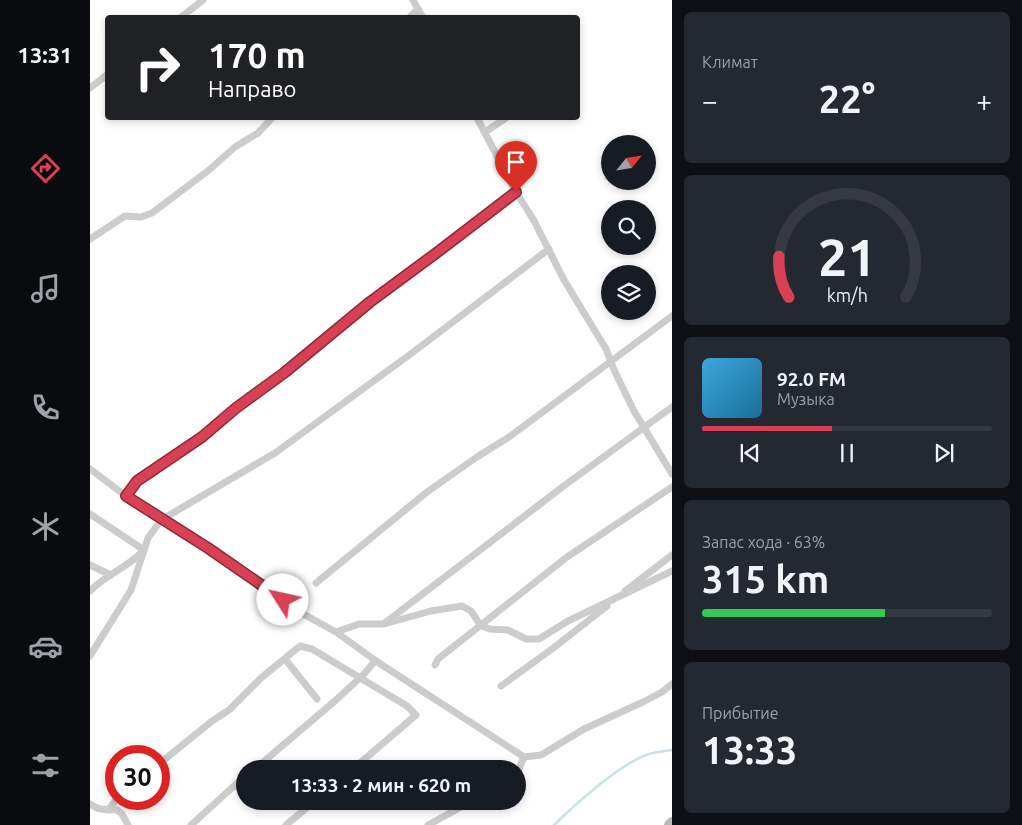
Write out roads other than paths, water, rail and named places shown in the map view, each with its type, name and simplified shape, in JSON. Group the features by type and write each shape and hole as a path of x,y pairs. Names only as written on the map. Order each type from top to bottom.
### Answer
{"main road":[{"path":"669,825 672,822"}],"street":[{"path":"184,15 203,0"},
{"path":"413,0 421,15"},
{"path":"412,15 418,9"},
{"path":"90,88 105,76"},
{"path":"90,239 125,216 142,217 152,213 209,170 235,147 258,133 270,120"},
{"path":"478,120 564,280 611,361 626,395 672,474"},
{"path":"485,132 503,120"},
{"path":"126,496 137,481 202,437 370,302 516,192"},
{"path":"90,656 131,590 148,538 161,520 275,453 412,353 549,249"},
{"path":"316,583 427,492 509,437 672,316"},
{"path":"384,624 565,485 672,407"},
{"path":"90,469 126,496 148,508 161,520 208,548 296,610 336,632 375,661 524,757 541,755 584,729 662,692 672,684"},
{"path":"435,665 438,659 567,557 672,488"},
{"path":"90,514 143,550"},
{"path":"90,591 128,564 143,550"},
{"path":"501,686 552,649 672,555"},
{"path":"90,565 112,575"},
{"path":"336,632 359,624 384,624 462,606 471,611 482,626 490,629 508,630 526,639 539,639 558,626 672,571"},
{"path":"170,755 212,721 229,710 261,678 300,646 312,649 407,706 416,715 364,760"},
{"path":"285,659 317,698"},
{"path":"265,760 360,678 375,661"},
{"path":"191,825 236,784"},
{"path":"90,804 95,808 105,810"},
{"path":"117,810 122,814 128,825"},
{"path":"286,825 304,810"},
{"path":"428,825 456,810"}],"waterway":[{"path":"554,825 586,796 625,766 649,754 672,750"}]}
